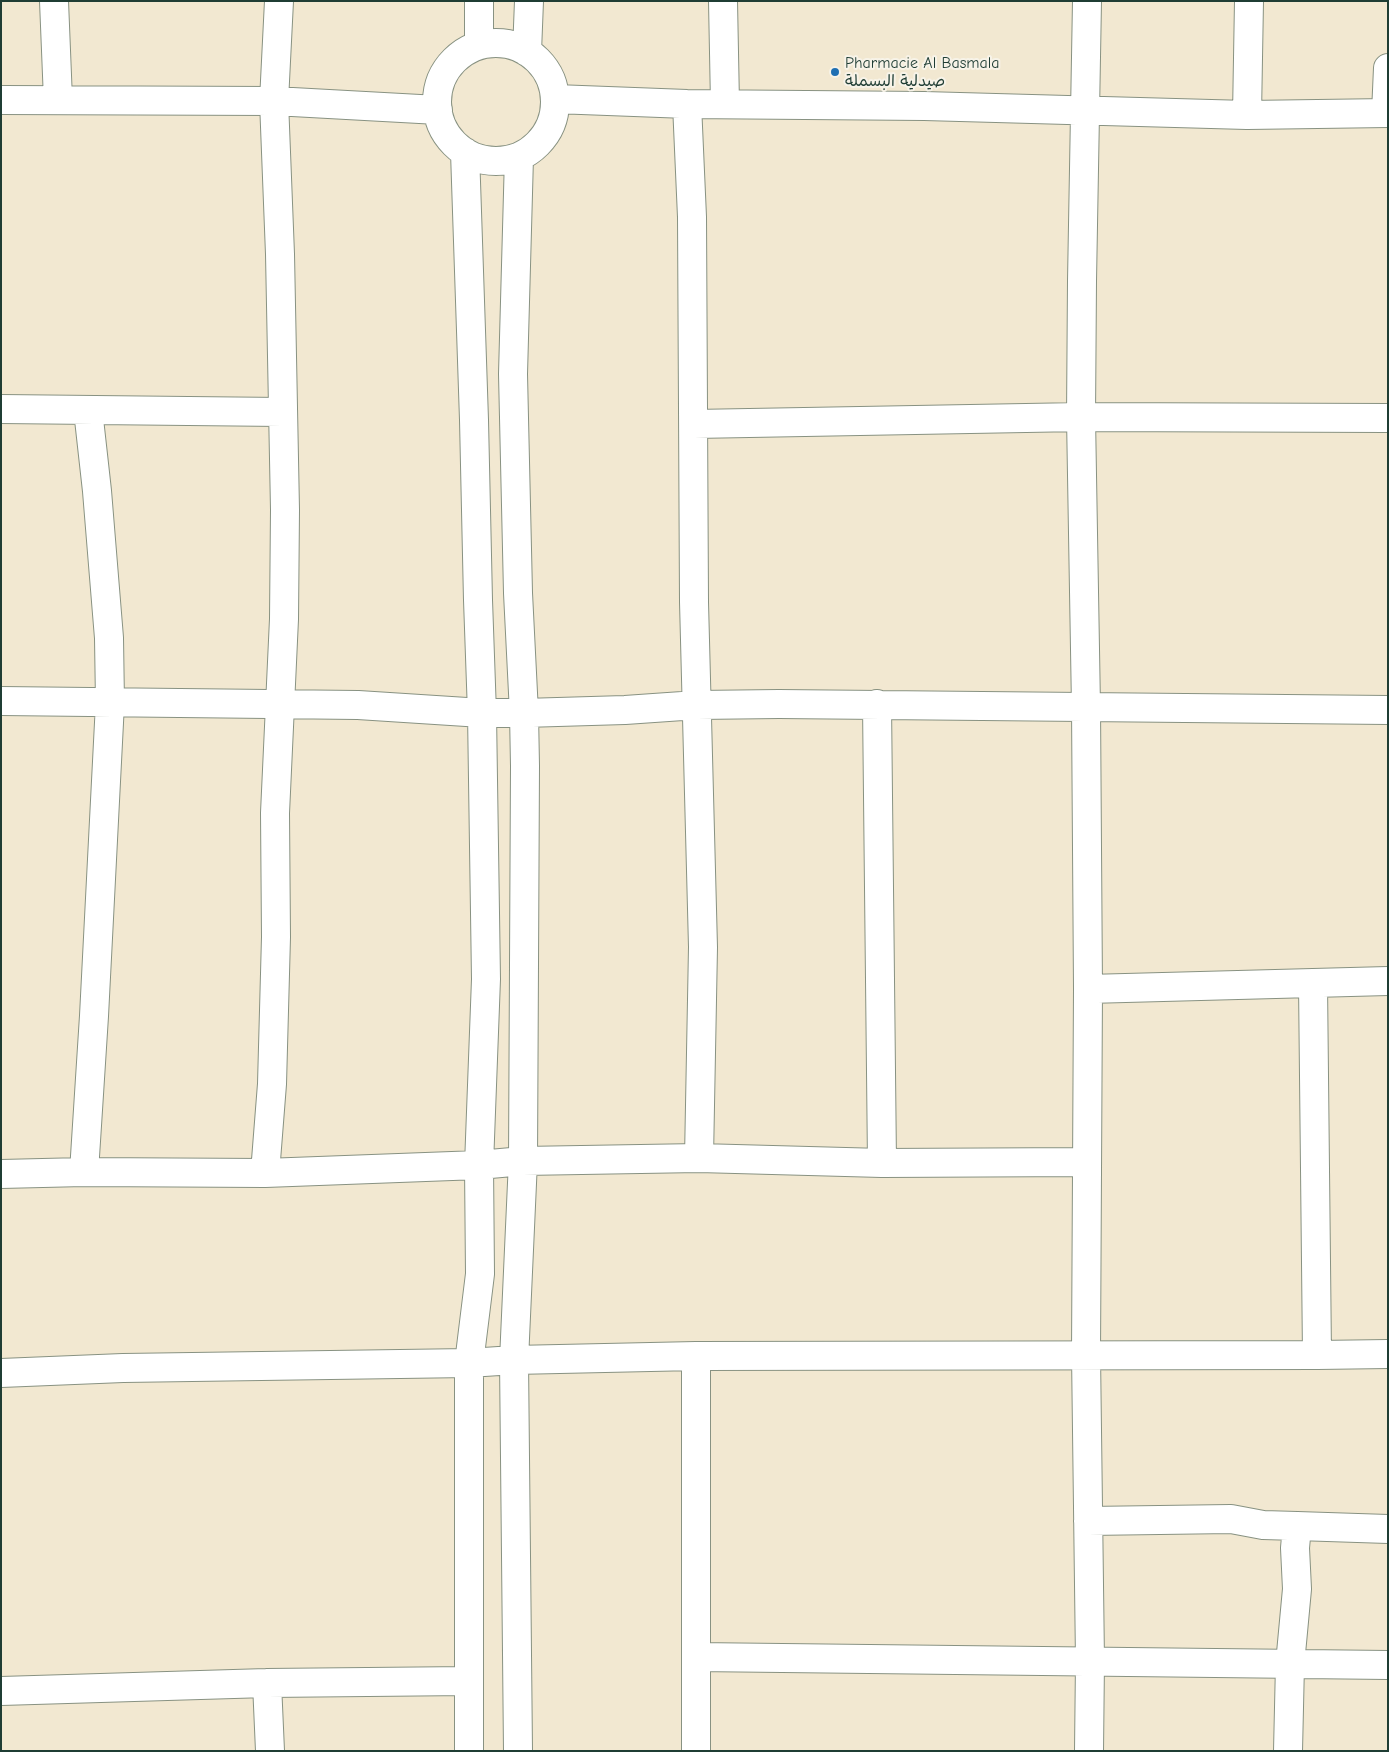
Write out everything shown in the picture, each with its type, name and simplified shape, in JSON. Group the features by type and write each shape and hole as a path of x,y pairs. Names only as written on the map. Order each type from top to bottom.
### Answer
{"street":[{"path":"54,1 58,100"},
{"path":"265,1173 272,1084 276,938 275,813 284,609 285,510 280,254 274,101 278,1"},
{"path":"479,1 479,45"},
{"path":"527,52 530,1"},
{"path":"724,1 725,104"},
{"path":"1086,1 1081,417 1088,989 1086,1162 1086,1354 1090,1661 1088,1751"},
{"path":"1247,115 1249,1"},
{"path":"495,43 512,45 527,52 542,64 552,81 555,99 554,117 546,133 535,147 519,157 500,161 480,158 465,152 452,140 443,126 438,110 440,83 447,70 466,51 479,45 495,43"},
{"path":"555,99 687,104 924,106 1247,115 1387,113 1388,68"},
{"path":"1,100 274,101 438,110"},
{"path":"687,104 692,217 694,592 703,947 699,1158"},
{"path":"465,152 470,253 482,713 486,979 479,1165 480,1274 469,1363 469,1751"},
{"path":"518,1751 514,1360 522,1161 524,713 518,593 513,374 519,157"},
{"path":"1,409 282,412"},
{"path":"84,1172 110,703 109,638 97,490 88,410"},
{"path":"694,424 1081,417 1388,418"},
{"path":"1,701 358,705 482,713 625,710 697,705 878,704 1388,710"},
{"path":"878,704 882,1163"},
{"path":"1088,989 1388,981"},
{"path":"1313,983 1317,1355"},
{"path":"1,1174 84,1172 265,1173 479,1165 522,1161 699,1158 882,1163 1086,1162"},
{"path":"1,1373 123,1368 469,1363 514,1360 696,1356 1388,1354"},
{"path":"696,1356 696,1751"},
{"path":"1088,1521 1231,1519 1263,1525 1388,1529"},
{"path":"1288,1751 1290,1664 1297,1589 1297,1526"},
{"path":"696,1657 1388,1665"},
{"path":"1,1691 267,1683 468,1681"},
{"path":"267,1683 270,1751"}],"place":[{"name":"Pharmacie Al Basmala صيدلية البسملة","path":"835,72"}]}
